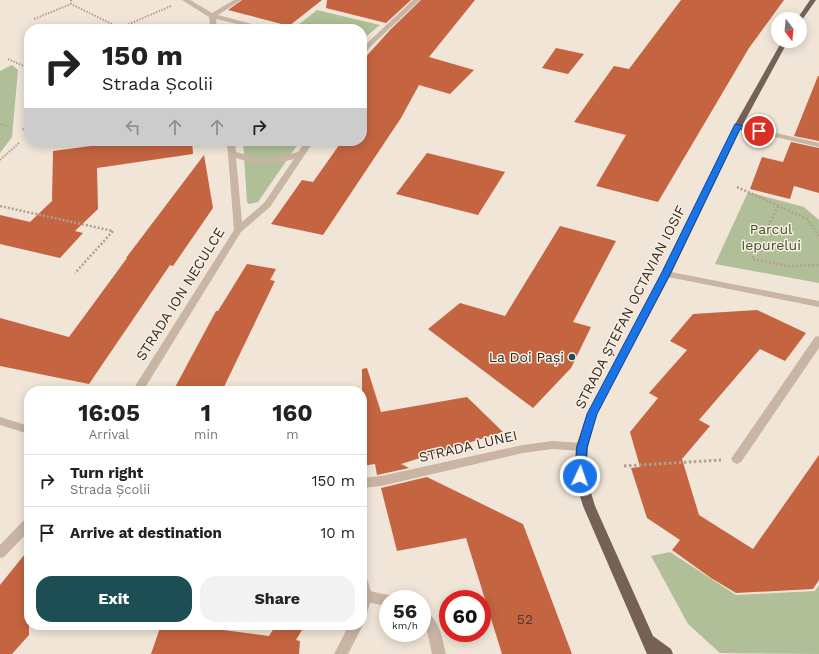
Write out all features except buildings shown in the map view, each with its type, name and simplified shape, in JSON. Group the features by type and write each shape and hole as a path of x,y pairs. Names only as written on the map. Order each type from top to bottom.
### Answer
{"main road":[{"path":"805,12 814,0"},
{"name":"STRADA ȘTEFAN OCTAVIAN IOSIF","path":"654,654 589,506 580,476 582,447 592,414 666,274 738,126 780,48"},
{"name":"STRADA ȘTEFAN OCTAVIAN IOSIF","path":"649,641 666,654"}],"street":[{"path":"185,0 198,6 212,16 246,24"},
{"path":"212,16 238,0"},
{"path":"367,45 417,0"},
{"path":"212,16 213,24"},
{"path":"738,126 819,145"},
{"path":"231,146 238,230"},
{"name":"STRADA ION NECULCE","path":"139,386 238,230 267,205 307,146"},
{"path":"232,154 256,162 284,160 301,154"},
{"path":"666,274 819,304"},
{"path":"737,459 819,340"},
{"path":"0,421 24,428"},
{"name":"STRADA LUNEI","path":"367,482 381,481 523,449 552,445 582,447"},
{"path":"0,552 24,528"},
{"path":"367,596 379,598"},
{"path":"431,626 433,628 439,654"},
{"path":"341,654 353,630"}],"path":[{"path":"129,24 185,0"},
{"path":"34,19 71,4 111,24"},
{"path":"8,58 24,66"},
{"path":"0,160 20,142 24,134"},
{"path":"737,187 807,219 819,236"},
{"path":"0,206 114,231 75,273"},
{"path":"778,206 752,259 789,266 819,265"},
{"path":"624,466 737,459"}],"green space":[{"path":"317,10 380,25 367,36 367,24 299,24"},
{"path":"12,65 18,70 12,137 0,153 0,71"},
{"path":"243,146 297,146 258,202 249,204 247,202"},
{"name":"Parcul Iepurelui","path":"748,192 804,207 819,220 819,283 715,264"},
{"path":"670,552 736,595 815,591 819,585 819,654 720,653 688,624 651,556"}],"place":[{"name":"La Doi Pași","path":"572,357"}],"route":[{"path":"580,476 582,447 592,414 666,274 738,126 759,131"}]}
